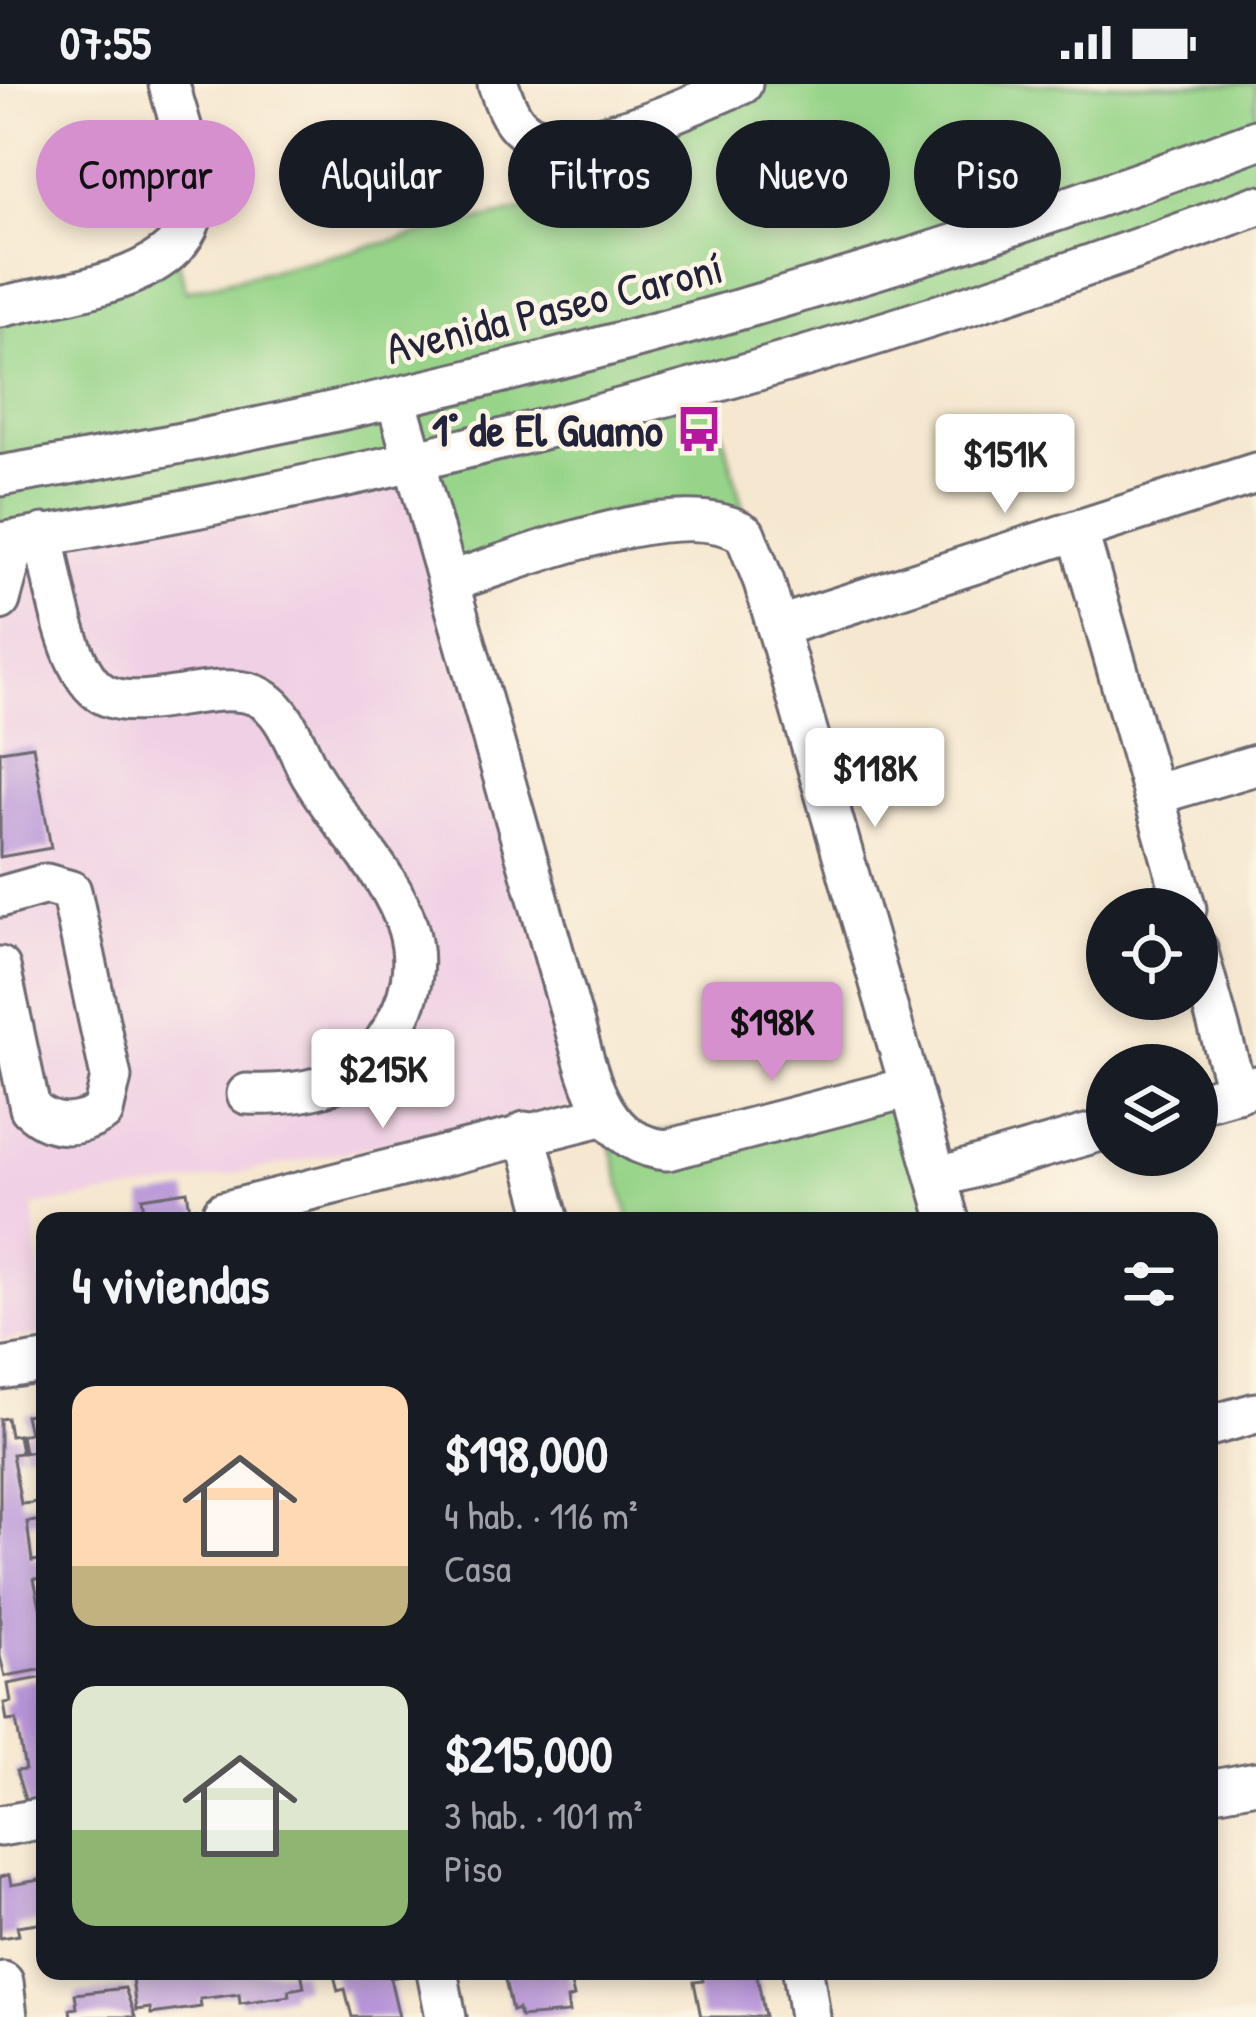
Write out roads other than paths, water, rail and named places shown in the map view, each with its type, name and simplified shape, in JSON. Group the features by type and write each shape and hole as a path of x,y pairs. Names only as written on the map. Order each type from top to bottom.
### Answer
{"street":[{"path":"0,307 138,271 175,249 185,235 195,196 169,84"},
{"path":"498,84 518,125 542,140 572,144 742,84"},
{"name":"Avenida Paseo Caroní","path":"0,476 396,398 834,283 1119,191 1256,140"},
{"path":"20,539 412,459 794,360 1256,206"},
{"path":"396,398 605,1115 626,1138 667,1150 910,1087"},
{"path":"777,626 1256,472"},
{"path":"448,582 657,523 732,526 753,547 947,1212"},
{"path":"1078,532 1180,888"},
{"path":"0,600 20,539"},
{"path":"20,539 80,671 100,692 123,699 170,698 221,688 259,696 284,720 313,778 382,870 403,908 411,942 411,974 404,1010 382,1046 354,1073 316,1090 248,1094"},
{"path":"1153,795 1256,765"},
{"path":"0,897 46,884 71,891 111,1077 103,1112 63,1125 45,1122 30,1108 1,973"},
{"path":"1218,1008 1247,1089 1218,1097"},
{"path":"223,1211 605,1115"},
{"path":"525,1132 547,1212"},
{"path":"937,1178 1086,1135"},
{"path":"0,1370 36,1364"},
{"path":"1218,1424 1256,1413"},
{"path":"1218,1789 1256,1782"},
{"path":"0,1826 36,1820"},
{"path":"439,1980 446,2017"},
{"path":"804,1980 810,2017"}],"place":[{"name":"1° de El Guamo","path":"699,429"}]}
